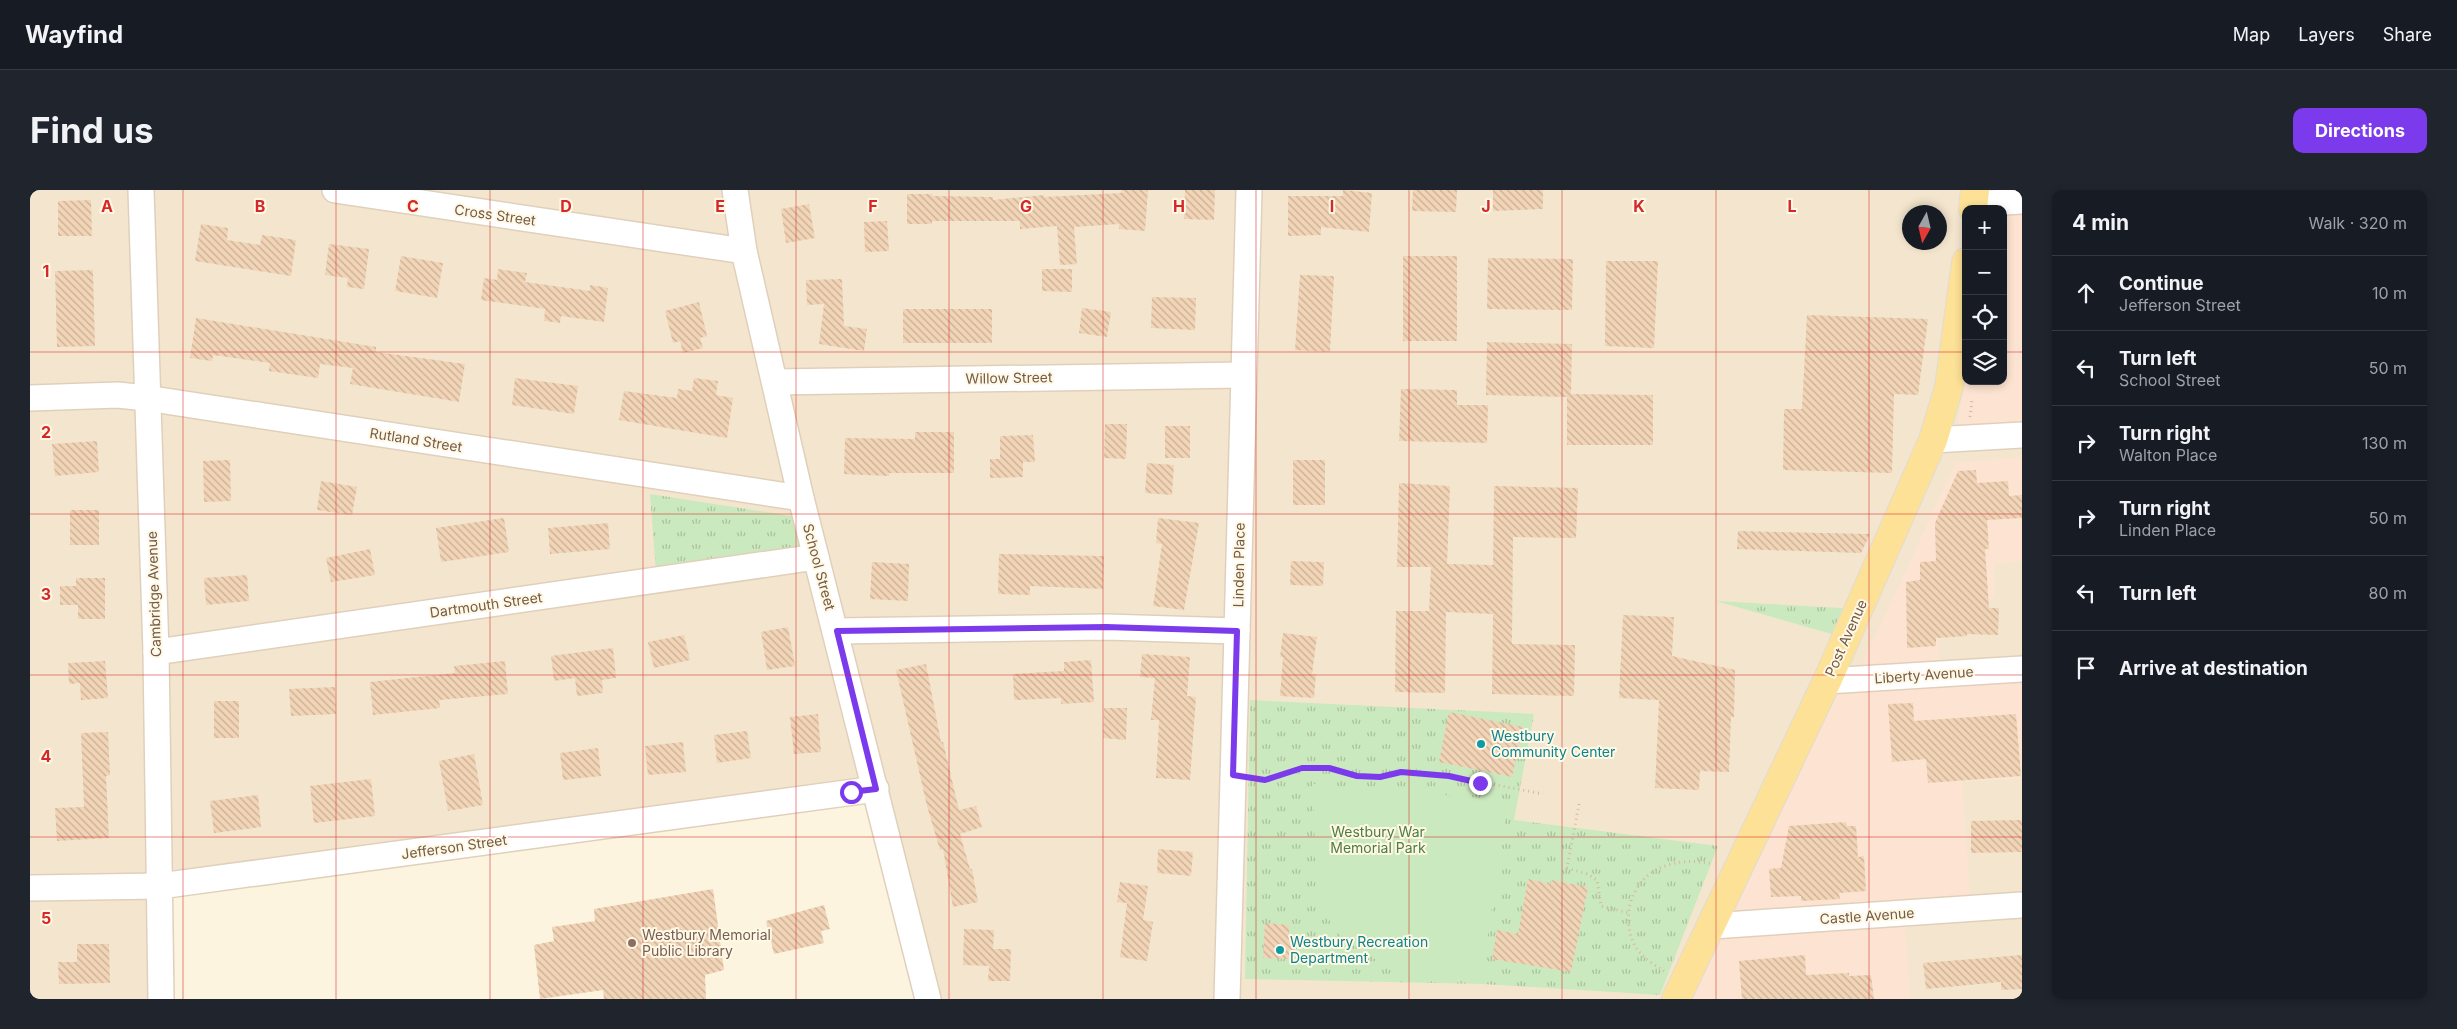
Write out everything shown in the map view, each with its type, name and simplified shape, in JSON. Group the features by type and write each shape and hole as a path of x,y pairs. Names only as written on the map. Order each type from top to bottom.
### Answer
{"main road":[{"name":"Post Avenue","path":"1676,999 1827,681 1933,440 1950,387 1962,293"}],"street":[{"name":"Cambridge Avenue","path":"140,190 156,652 161,999"},
{"name":"Cross Street","path":"335,190 744,251"},
{"name":"School Street","path":"735,190 744,251 801,498 837,631 928,999"},
{"name":"Linden Place","path":"1227,999 1249,190"},
{"path":"1974,201 2022,201"},
{"name":"Willow Street","path":"775,382 1244,375"},
{"name":"Rutland Street","path":"30,398 118,395 146,398 801,498"},
{"path":"1933,440 2022,434"},
{"name":"Dartmouth Street","path":"156,652 816,557"},
{"path":"837,631 1106,627 1237,631"},
{"name":"Liberty Avenue","path":"1827,681 2022,669"},
{"name":"Jefferson Street","path":"30,888 160,886 876,789"},
{"name":"Castle Avenue","path":"1712,926 2022,905"}],"path":[{"path":"1233,775 1265,780 1302,768 1329,768 1357,776 1380,777 1401,772 1449,776 1543,794"},
{"path":"1579,804 1567,868 1587,874 1597,880 1600,906 1629,912"},
{"path":"1667,972 1640,953 1628,929 1630,898 1642,880 1666,865 1691,860 1718,864"}],"shaded area":[{"path":"30,190 2022,190 2022,999 928,999 876,789 160,885 161,999 30,999"},
{"path":"2022,214 2022,424 1958,426 1964,385 2007,385 2007,215"},
{"path":"2022,457 2022,561 1994,564 1995,598 1938,603 1939,661 1862,665 1956,463"},
{"path":"2022,669 2022,779 1962,781 1971,909 1904,913 1910,999 1676,999 1827,681"}],"green space":[{"path":"650,494 792,516 802,551 656,572"},
{"path":"1716,601 1859,609 1846,638"},
{"name":"Westbury War Memorial Park","path":"1250,700 1534,714 1514,820 1718,846 1660,995 1483,984 1245,979"},
{"path":"1313,784 1494,799 1506,816 1481,979 1401,977 1334,931 1316,887"}],"building":[{"path":"1122,190 1148,190 1145,231 1119,229 1119,224 1074,227 1077,264 1060,265 1057,226 1020,229 1020,221 932,221 932,224 907,224 907,194 993,197 993,200 1044,195 1044,197 1121,193"},
{"path":"1185,190 1215,190 1214,220 1184,219"},
{"path":"1343,190 1372,193 1369,232 1321,227 1321,235 1288,236 1288,196 1343,196"},
{"path":"1413,190 1457,190 1456,212 1412,211"},
{"path":"1493,190 1543,190 1543,209 1493,211"},
{"path":"91,200 92,236 58,236 58,201"},
{"path":"809,204 815,238 786,243 781,209"},
{"path":"887,221 889,251 865,252 864,222"},
{"path":"201,224 228,228 227,240 260,245 262,235 296,240 291,276 195,261"},
{"path":"329,244 369,249 364,289 347,287 348,278 325,275"},
{"path":"401,256 443,263 437,298 395,291"},
{"path":"1403,256 1457,256 1457,341 1403,341"},
{"path":"1488,258 1573,259 1572,310 1487,309"},
{"path":"1606,261 1658,261 1654,348 1605,346"},
{"path":"498,269 527,273 525,282 590,291 590,285 608,288 604,322 561,316 560,323 544,321 545,309 481,300 484,278 497,280"},
{"path":"1042,269 1072,269 1072,292 1042,291"},
{"path":"93,270 95,346 57,347 55,271"},
{"path":"1300,275 1334,276 1330,352 1295,350"},
{"path":"842,279 844,326 867,329 864,351 819,344 824,304 807,305 806,280"},
{"path":"1152,297 1196,298 1195,330 1151,328"},
{"path":"699,302 707,336 700,338 703,348 683,353 680,341 673,343 665,311"},
{"path":"1082,308 1111,312 1107,337 1079,333"},
{"path":"903,309 992,309 992,343 903,343"},
{"path":"1807,315 1928,319 1918,395 1894,394 1892,473 1783,470 1784,409 1802,409"},
{"path":"196,318 376,347 376,352 465,364 459,402 350,384 353,368 320,364 318,378 269,371 270,363 213,355 212,361 190,358"},
{"path":"1487,342 1572,344 1571,394 1653,395 1653,445 1567,445 1567,397 1486,395"},
{"path":"515,378 578,386 574,414 512,405"},
{"path":"694,378 718,381 716,395 733,398 727,438 619,420 624,391 677,398 678,389 692,391"},
{"path":"1401,389 1457,390 1457,405 1488,405 1487,443 1399,441"},
{"path":"1105,424 1127,424 1126,459 1104,458"},
{"path":"1165,426 1190,426 1190,458 1165,458"},
{"path":"915,432 954,432 954,473 889,473 889,476 844,474 845,438 915,439"},
{"path":"1033,435 1035,462 1023,462 1023,477 990,478 990,459 1000,459 1000,436"},
{"path":"97,441 99,472 55,476 52,444"},
{"path":"230,460 231,501 204,502 203,461"},
{"path":"1293,460 1325,460 1325,505 1293,505"},
{"path":"1147,463 1174,465 1172,495 1145,493"},
{"path":"1976,470 1977,483 2008,481 2009,496 2022,495 2022,518 1987,520 1989,549 1985,549 1989,608 1999,608 1998,635 1967,634 1967,636 1936,638 1936,646 1907,648 1906,582 1920,580 1920,562 1936,561 1935,523 1958,471"},
{"path":"321,481 357,487 352,515 317,510"},
{"path":"1399,483 1450,486 1447,564 1493,565 1494,486 1578,488 1576,538 1513,537 1512,644 1575,645 1574,696 1492,694 1493,614 1446,612 1445,693 1395,692 1396,611 1429,611 1431,567 1397,567"},
{"path":"70,510 99,510 99,545 70,545"},
{"path":"504,518 509,552 441,562 436,528"},
{"path":"1158,518 1199,523 1184,610 1153,606 1162,544 1156,543"},
{"path":"608,523 610,549 550,554 548,528"},
{"path":"1738,531 1870,534 1861,553 1737,549"},
{"path":"370,549 375,575 331,582 326,558"},
{"path":"999,554 1104,556 1103,589 1030,586 1030,595 998,594"},
{"path":"1291,561 1324,562 1323,586 1290,585"},
{"path":"872,562 909,564 908,601 870,599"},
{"path":"247,575 249,601 206,605 204,578"},
{"path":"76,578 105,578 105,619 78,619 78,605 60,605 60,586 76,586"},
{"path":"1623,615 1674,617 1672,656 1735,670 1734,717 1731,717 1729,772 1700,771 1699,790 1655,788 1659,700 1619,698"},
{"path":"788,627 795,666 767,670 761,632"},
{"path":"1283,633 1317,637 1312,674 1316,674 1314,698 1280,696 1283,657 1280,657"},
{"path":"684,635 690,660 654,668 648,642"},
{"path":"613,648 616,678 602,680 603,693 577,696 575,678 554,681 551,656"},
{"path":"1142,654 1190,657 1187,696 1196,697 1190,780 1156,778 1159,720 1151,720 1155,678 1140,677"},
{"path":"1091,660 1094,702 1061,704 1061,698 1014,700 1013,674 1064,671 1064,662"},
{"path":"105,661 108,698 81,700 80,683 69,684 68,663"},
{"path":"505,661 508,694 439,700 440,708 373,715 370,682 455,673 454,666"},
{"path":"926,664 941,742 943,742 959,810 976,806 982,827 960,834 970,869 972,869 978,902 953,907 943,849 940,850 927,806 896,670"},
{"path":"335,687 336,714 291,716 289,689"},
{"path":"214,701 239,701 239,738 214,738"},
{"path":"1913,703 1914,721 2016,714 2021,776 1928,783 1926,759 1892,762 1888,704"},
{"path":"1104,708 1127,708 1126,740 1103,738"},
{"name":"Westbury Community Center","path":"1449,712 1523,727 1512,777 1439,762"},
{"path":"818,714 821,752 794,754 790,717"},
{"path":"747,731 751,758 717,763 714,735"},
{"path":"108,732 110,775 106,776 109,838 57,841 55,808 84,807 81,733"},
{"path":"683,742 686,772 648,775 645,746"},
{"path":"598,748 601,776 563,780 560,753"},
{"path":"474,754 483,805 448,811 439,761"},
{"path":"371,779 375,816 314,823 310,786"},
{"path":"258,795 261,827 214,833 210,801"},
{"path":"2022,820 2022,852 1971,853 1971,821"},
{"path":"1846,822 1847,826 1856,826 1858,857 1864,856 1866,891 1839,893 1840,899 1801,901 1801,896 1771,897 1769,869 1781,868 1789,826"},
{"path":"1158,849 1193,852 1191,876 1157,873"},
{"path":"1528,879 1551,884 1551,880 1588,887 1571,972 1492,959 1497,930 1518,934"},
{"path":"1120,882 1148,886 1143,920 1153,922 1147,961 1120,957 1127,903 1117,902"},
{"name":"Westbury Memorial Public Library","path":"713,889 724,970 705,975 706,999 604,999 603,990 540,999 534,945 554,941 552,927 595,921 594,909"},
{"path":"824,905 830,929 821,931 824,943 774,954 766,921"},
{"name":"Westbury Recreation Department","path":"1265,923 1289,925 1289,941 1296,941 1295,959 1263,958"},
{"path":"964,929 994,930 993,949 1011,949 1010,981 988,981 989,966 963,965"},
{"path":"77,944 109,944 110,983 59,984 58,962 77,962"},
{"path":"1805,955 1806,975 1849,973 1849,976 1871,975 1874,999 1742,999 1739,961"},
{"path":"2022,955 2022,989 2001,990 2001,982 1926,989 1923,963"}],"place":[{"name":"Westbury Community Center","path":"1481,744"},
{"name":"Westbury Memorial Public Library","path":"632,943"},
{"name":"Westbury Recreation Department","path":"1280,950"}],"route":[{"path":"851,792 876,789 837,631 1106,627 1237,631 1233,775 1265,780 1302,768 1329,768 1357,776 1380,777 1401,772 1449,776 1480,783"}]}
